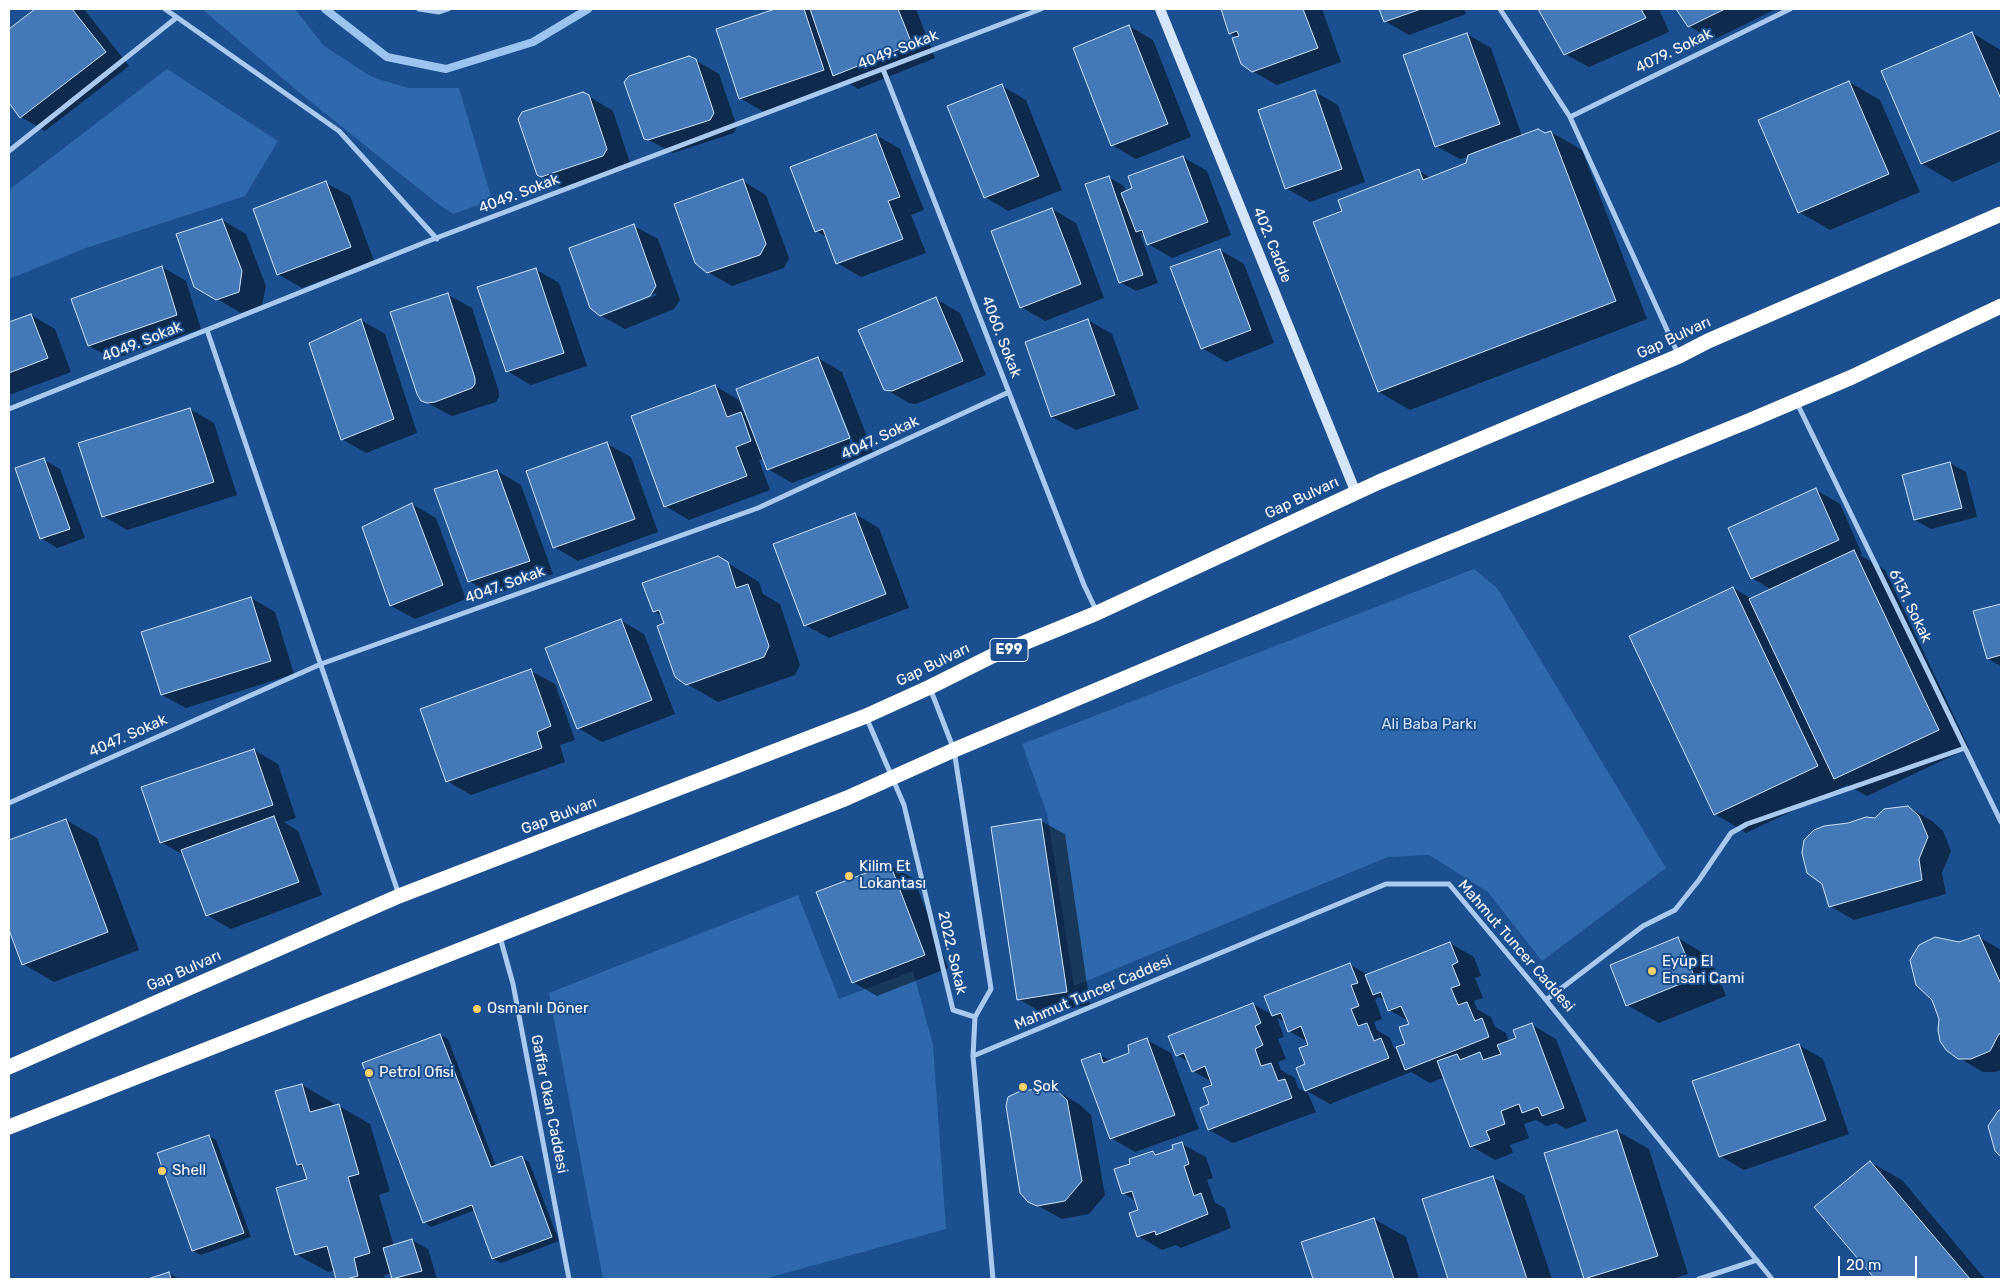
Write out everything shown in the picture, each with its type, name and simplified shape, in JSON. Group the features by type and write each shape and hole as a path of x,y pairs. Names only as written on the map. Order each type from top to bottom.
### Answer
{"highway":[{"name":"Gap Bulvarı","path":"9,1067 399,896 866,716 930,688 992,656 1098,613 1356,493 1679,356 1708,341 2000,216"},
{"path":"9,1127 847,798 954,750 1409,559 1796,401 1852,377 2001,306"}],"street":[{"path":"165,9 339,131 437,239"},
{"path":"419,9 440,12 448,9"},
{"name":"4049. Sokak","path":"9,409 437,239 1041,9"},
{"name":"402. Cadde","path":"1160,9 1356,493"},
{"path":"1500,9 1570,117 1679,356"},
{"name":"4079. Sokak","path":"1570,117 1790,9"},
{"path":"9,151 176,18"},
{"name":"4060. Sokak","path":"883,69 1084,585 1098,613"},
{"path":"207,330 399,896"},
{"name":"4047. Sokak","path":"9,802 321,664 758,508 1009,392"},
{"name":"6131. Sokak","path":"1796,401 2001,822"},
{"path":"930,688 954,750 991,989 975,1017 973,1056 993,1279"},
{"name":"2022. Sokak","path":"866,716 904,805 953,1010 975,1017"},
{"path":"1546,1000 1643,926 1676,910 1731,833 1747,824 1965,748"},
{"name":"Mahmut Tuncer Caddesi","path":"973,1056 1386,884 1449,884 1546,1000 1772,1279"},
{"name":"Gaffar Okan Caddesi","path":"499,934 513,984 569,1279"},
{"path":"1699,1279 1757,1260"}],"green space":[{"path":"202,9 295,9 324,46 372,77 408,88 459,88 492,200 453,214 434,201 295,89"},
{"path":"167,69 278,141 245,196 86,248 9,279 9,190"},
{"name":"Ali Baba Parkı","path":"1474,569 1497,588 1666,868 1542,961 1488,892 1429,855 1388,857 1074,986 1047,814 1022,744"},
{"path":"798,895 839,999 913,971 933,1045 946,1229 764,1279 603,1279 549,993"}],"building":[{"path":"35,9 72,9 106,52 20,118 9,103 9,29"},
{"path":"775,9 804,9 824,70 739,99 716,29"},
{"path":"810,9 898,9 912,44 833,76"},
{"path":"1221,9 1303,9 1318,48 1252,72 1241,64 1232,38 1239,36 1237,31 1229,34"},
{"path":"1379,9 1421,9 1384,22"},
{"path":"1538,9 1641,9 1646,18 1564,55"},
{"path":"1676,9 1725,9 1688,27"},
{"path":"1129,25 1168,124 1111,146 1073,48"},
{"path":"1972,32 2001,99 2001,130 1921,164 1881,71"},
{"path":"1467,33 1500,124 1435,147 1403,55"},
{"path":"689,56 696,59 714,113 710,120 648,140 644,139 624,82 629,76"},
{"path":"1849,81 1889,174 1798,213 1758,120"},
{"path":"1002,84 1039,176 984,198 947,106"},
{"path":"1315,90 1342,169 1285,189 1258,110"},
{"path":"583,92 589,95 607,149 603,156 541,177 537,175 518,119 522,112"},
{"path":"1538,129 1545,133 1551,131 1616,301 1378,392 1313,222 1342,211 1338,200 1419,169 1423,180 1466,163 1468,155"},
{"path":"876,134 900,197 888,201 903,239 836,264 823,229 815,232 790,167"},
{"path":"1183,156 1208,222 1147,245 1142,230 1136,232 1121,193 1132,188 1128,176"},
{"path":"1109,176 1143,275 1119,283 1085,184"},
{"path":"743,179 766,244 760,255 707,273 695,263 674,204"},
{"path":"326,181 351,247 277,275 253,209"},
{"path":"1052,208 1081,284 1020,308 991,231"},
{"path":"222,219 242,271 239,292 216,300 194,287 176,234"},
{"path":"634,224 656,286 650,296 600,316 590,308 569,248"},
{"path":"1220,249 1251,330 1201,349 1170,267"},
{"path":"162,266 177,315 88,346 71,299"},
{"path":"536,268 564,353 506,372 477,287"},
{"path":"448,293 475,378 475,384 472,388 435,402 427,403 421,401 417,394 390,312"},
{"path":"936,297 963,361 892,391 884,390 858,330"},
{"path":"31,314 48,358 9,373 9,322"},
{"path":"361,319 394,419 341,440 309,343"},
{"path":"1088,319 1115,395 1051,417 1025,342"},
{"path":"818,357 850,438 767,470 736,389"},
{"path":"715,385 727,417 741,412 751,441 736,447 747,476 664,507 631,416"},
{"path":"190,408 214,482 102,517 78,443"},
{"path":"607,442 635,519 553,548 526,471"},
{"path":"44,458 70,529 40,539 15,468"},
{"path":"1950,462 1962,508 1914,520 1902,475"},
{"path":"497,470 530,561 468,582 434,489"},
{"path":"1816,488 1839,540 1751,579 1728,528"},
{"path":"412,503 443,585 390,606 362,527"},
{"path":"855,513 886,594 804,626 773,544"},
{"path":"1854,550 1939,730 1834,779 1749,599"},
{"path":"718,556 728,562 736,588 748,584 769,646 764,657 686,685 675,677 657,626 664,623 659,610 653,612 642,583"},
{"path":"1733,587 1818,766 1714,815 1629,636"},
{"path":"251,597 271,661 161,695 141,632"},
{"path":"2001,604 2001,655 1987,659 1973,611"},
{"path":"621,619 652,700 577,729 545,648"},
{"path":"531,669 551,726 537,732 542,748 446,782 420,709"},
{"path":"254,749 273,805 160,843 141,787"},
{"path":"1908,806 1919,816 1928,837 1919,859 1922,880 1829,907 1822,884 1807,873 1802,853 1804,840 1814,830 1824,826 1848,823 1866,817 1875,818 1884,809"},
{"path":"274,816 299,882 206,916 181,850"},
{"path":"66,819 108,932 22,965 9,930 9,840"},
{"path":"1041,819 1067,992 1017,1000 991,827"},
{"path":"890,864 925,955 852,983 816,892"},
{"path":"1979,935 2001,984 2001,1033 1990,1051 1971,1059 1958,1059 1946,1050 1940,1041 1939,1019 1932,1000 1916,985 1910,960 1919,945 1935,937 1959,942"},
{"name":"Eyüp El Ensari Cami","path":"1678,937 1695,978 1626,1006 1610,965"},
{"path":"1450,942 1458,962 1452,965 1460,985 1451,988 1458,1005 1467,1002 1475,1021 1482,1018 1489,1037 1405,1070 1396,1047 1405,1044 1399,1027 1409,1024 1401,1006 1388,1011 1381,992 1373,995 1365,975"},
{"path":"1350,963 1358,983 1351,985 1359,1006 1351,1009 1358,1026 1367,1023 1374,1041 1381,1038 1389,1058 1305,1091 1296,1068 1305,1064 1299,1048 1308,1045 1301,1026 1288,1032 1281,1013 1272,1016 1264,996"},
{"path":"1253,1003 1261,1023 1255,1026 1263,1045 1255,1049 1261,1066 1271,1063 1278,1081 1285,1079 1292,1098 1208,1130 1200,1108 1209,1104 1203,1088 1212,1085 1205,1066 1192,1072 1184,1053 1176,1056 1168,1036"},
{"path":"1532,1023 1564,1108 1542,1116 1538,1107 1522,1113 1519,1104 1501,1111 1505,1124 1486,1131 1490,1140 1470,1147 1437,1061 1457,1054 1460,1060 1480,1052 1483,1060 1501,1054 1497,1045 1516,1038 1513,1030"},
{"path":"440,1034 491,1167 522,1156 552,1237 492,1259 472,1205 423,1223 362,1063"},
{"path":"1147,1038 1175,1115 1110,1139 1081,1060 1100,1053 1103,1063 1129,1053 1128,1045"},
{"path":"1799,1044 1826,1120 1719,1157 1692,1081"},
{"path":"302,1084 310,1112 339,1104 359,1174 348,1177 370,1253 354,1258 358,1276 336,1279 327,1246 295,1255 276,1188 307,1179 302,1164 297,1165 275,1091"},
{"path":"1047,1087 1055,1089 1067,1100 1082,1181 1065,1201 1037,1206 1028,1202 1020,1193 1006,1106 1008,1097 1018,1092"},
{"path":"2001,1109 2001,1157 1995,1151 1988,1126"},
{"path":"1617,1130 1658,1256 1584,1279 1544,1153"},
{"path":"209,1135 244,1233 192,1251 157,1153"},
{"path":"1182,1142 1189,1164 1184,1166 1194,1196 1201,1193 1208,1214 1156,1235 1155,1231 1137,1237 1129,1213 1138,1210 1132,1191 1122,1194 1114,1169 1130,1164 1129,1159 1153,1151 1155,1155 1173,1149 1172,1145"},
{"path":"1870,1161 1970,1279 1875,1279 1814,1207"},
{"path":"1493,1176 1527,1279 1448,1279 1422,1199"},
{"path":"1374,1218 1394,1279 1313,1279 1301,1242"},
{"path":"412,1239 422,1271 392,1279 383,1248"},
{"path":"169,1272 171,1279 148,1279"}],"waterway":[{"path":"325,9 387,57 446,69 533,42 588,9"}],"place":[{"name":"Kilim Et Lokantası","path":"849,876"},
{"name":"Eyüp El Ensari Cami","path":"1652,971"},
{"name":"Osmanlı Döner","path":"477,1009"},
{"name":"Petrol Ofisi","path":"369,1073"},
{"name":"Şok","path":"1023,1087"},
{"name":"Shell","path":"162,1171"}]}
